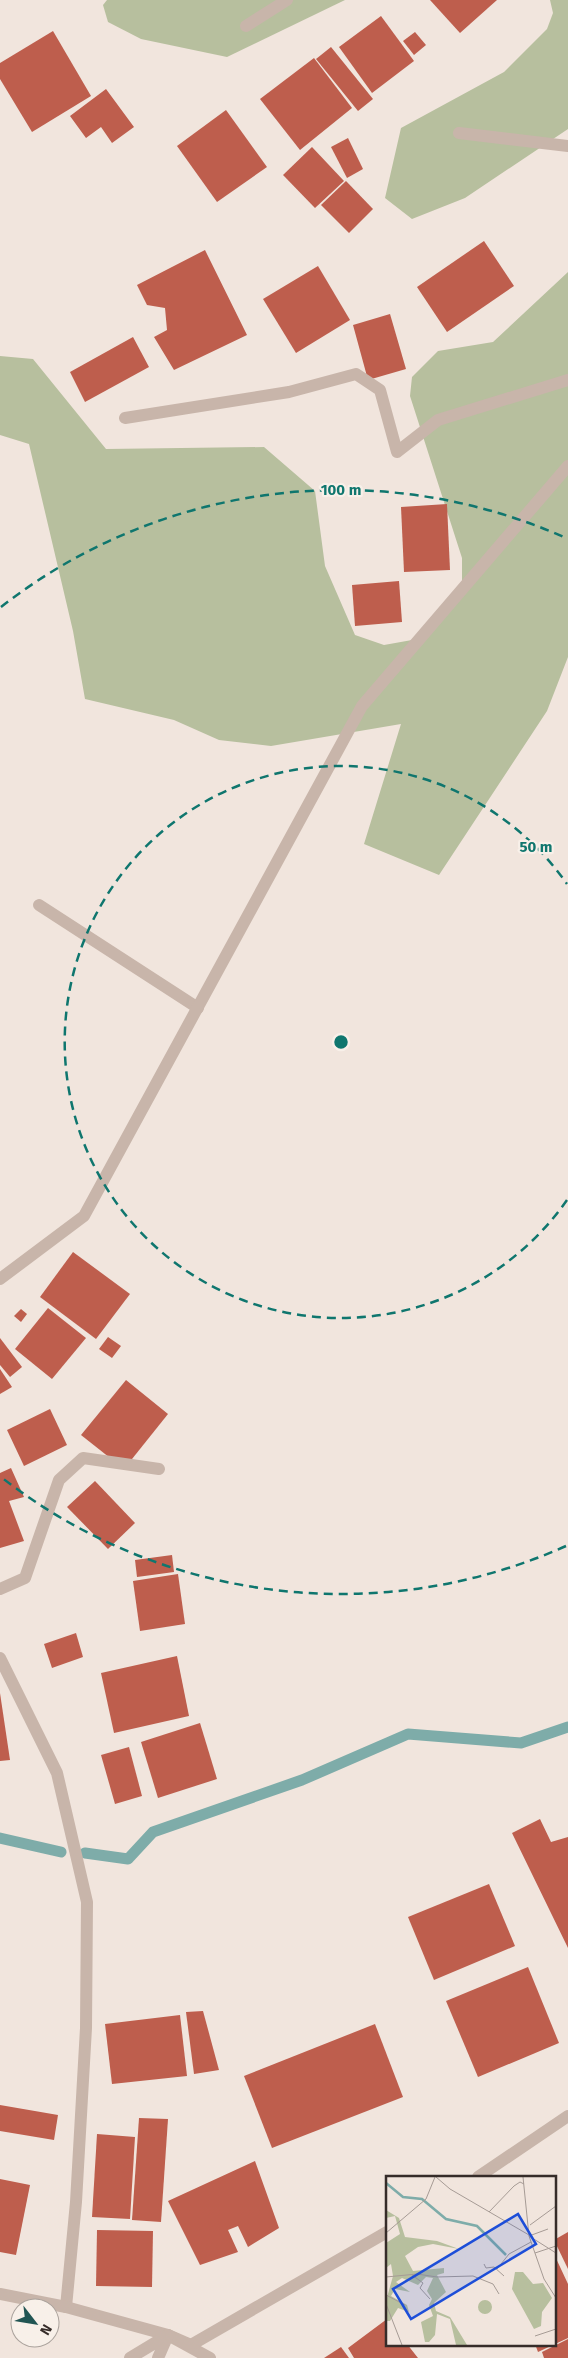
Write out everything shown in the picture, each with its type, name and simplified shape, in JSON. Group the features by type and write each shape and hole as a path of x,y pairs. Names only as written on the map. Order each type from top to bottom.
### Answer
{"street":[{"path":"246,26 287,0"},
{"path":"459,133 568,146"},
{"path":"125,418 289,392 356,374 380,390 397,452 438,420 568,380"},
{"path":"0,1279 84,1216 362,706 568,466"},
{"path":"39,905 198,1008"},
{"path":"0,1589 25,1578 59,1480 83,1458 159,1469"},
{"path":"0,1658 58,1773 87,1902 86,2028 76,2202 66,2307"},
{"path":"479,2176 568,2116"},
{"path":"0,2294 66,2307 168,2335 192,2345 386,2233"},
{"path":"130,2358 168,2335"},
{"path":"158,2358 168,2335"},
{"path":"168,2335 210,2358"}],"green space":[{"path":"107,0 345,0 227,57 141,39 108,22 103,5"},
{"path":"550,0 568,0 568,129 465,198 412,219 385,198 401,128 504,72 547,29 553,13"},
{"path":"568,272 568,657 547,711 439,875 364,844 401,724 271,746 219,740 174,720 85,699 73,631 29,444 0,435 0,356 33,359 106,449 264,447 315,491 325,566 355,635 384,645 412,640 462,587 462,558 410,396 412,377 438,351 493,342"}],"building":[{"path":"430,0 497,0 460,33"},
{"path":"381,16 414,61 372,93 339,47"},
{"path":"53,31 91,96 32,132 0,79 0,63"},
{"path":"415,32 426,45 414,55 403,41"},
{"path":"331,47 373,99 358,111 316,59"},
{"path":"314,58 352,108 300,150 260,99"},
{"path":"106,89 134,127 112,143 101,127 86,138 70,116"},
{"path":"226,110 267,167 217,202 177,146"},
{"path":"348,138 363,169 347,178 331,147"},
{"path":"312,147 344,181 315,208 283,175"},
{"path":"346,181 373,209 349,233 321,205"},
{"path":"484,241 514,286 447,332 417,287"},
{"path":"205,250 247,335 174,370 154,337 167,330 165,308 147,305 137,285"},
{"path":"318,266 350,320 296,353 263,299"},
{"path":"390,314 406,369 368,380 353,325"},
{"path":"133,337 149,367 85,402 70,372"},
{"path":"447,504 450,570 404,572 401,507"},
{"path":"399,581 402,622 355,626 352,585"},
{"path":"73,1252 130,1294 96,1339 40,1297"},
{"path":"48,1308 86,1338 52,1379 15,1349"},
{"path":"21,1309 27,1314 21,1322 14,1316"},
{"path":"108,1337 121,1346 112,1358 99,1349"},
{"path":"0,1338 22,1367 10,1377 0,1365"},
{"path":"0,1369 12,1387 0,1394"},
{"path":"126,1380 168,1414 124,1469 81,1435"},
{"path":"50,1409 67,1445 24,1466 7,1430"},
{"path":"11,1468 24,1497 9,1501 24,1541 0,1548 0,1473"},
{"path":"95,1481 135,1523 108,1549 67,1507"},
{"path":"172,1555 174,1572 137,1577 135,1560"},
{"path":"178,1574 185,1624 140,1631 133,1581"},
{"path":"76,1633 83,1657 52,1668 44,1644"},
{"path":"177,1656 189,1716 114,1733 101,1673"},
{"path":"0,1693 10,1760 0,1761"},
{"path":"200,1723 217,1779 158,1798 141,1742"},
{"path":"129,1747 142,1796 115,1804 101,1755"},
{"path":"540,1819 551,1842 568,1837 568,1948 512,1833"},
{"path":"489,1884 515,1946 434,1980 408,1917"},
{"path":"528,1967 559,2043 478,2077 446,2001"},
{"path":"203,2011 219,2070 194,2074 186,2012"},
{"path":"180,2015 187,2076 112,2084 105,2024"},
{"path":"375,2024 403,2097 272,2148 244,2076"},
{"path":"0,2105 58,2115 54,2140 0,2131"},
{"path":"139,2118 168,2119 161,2222 132,2220"},
{"path":"97,2134 135,2137 130,2219 92,2217"},
{"path":"255,2161 279,2228 248,2247 238,2226 228,2230 238,2252 200,2265 168,2201"},
{"path":"0,2179 30,2185 16,2255 0,2252"},
{"path":"97,2230 153,2231 152,2287 96,2286"},
{"path":"568,2232 568,2269 556,2244 556,2239"},
{"path":"556,2258 568,2284 568,2338 556,2344"},
{"path":"386,2320 386,2346 409,2346 418,2358 354,2358 348,2348"},
{"path":"568,2339 568,2358 544,2358 542,2352"},
{"path":"536,2346 551,2346 538,2352"},
{"path":"341,2347 349,2358 324,2358"}],"waterway":[{"path":"85,1853 128,1859 153,1832 302,1780 408,1734 521,1743 568,1727"},
{"path":"0,1838 61,1852"}]}
